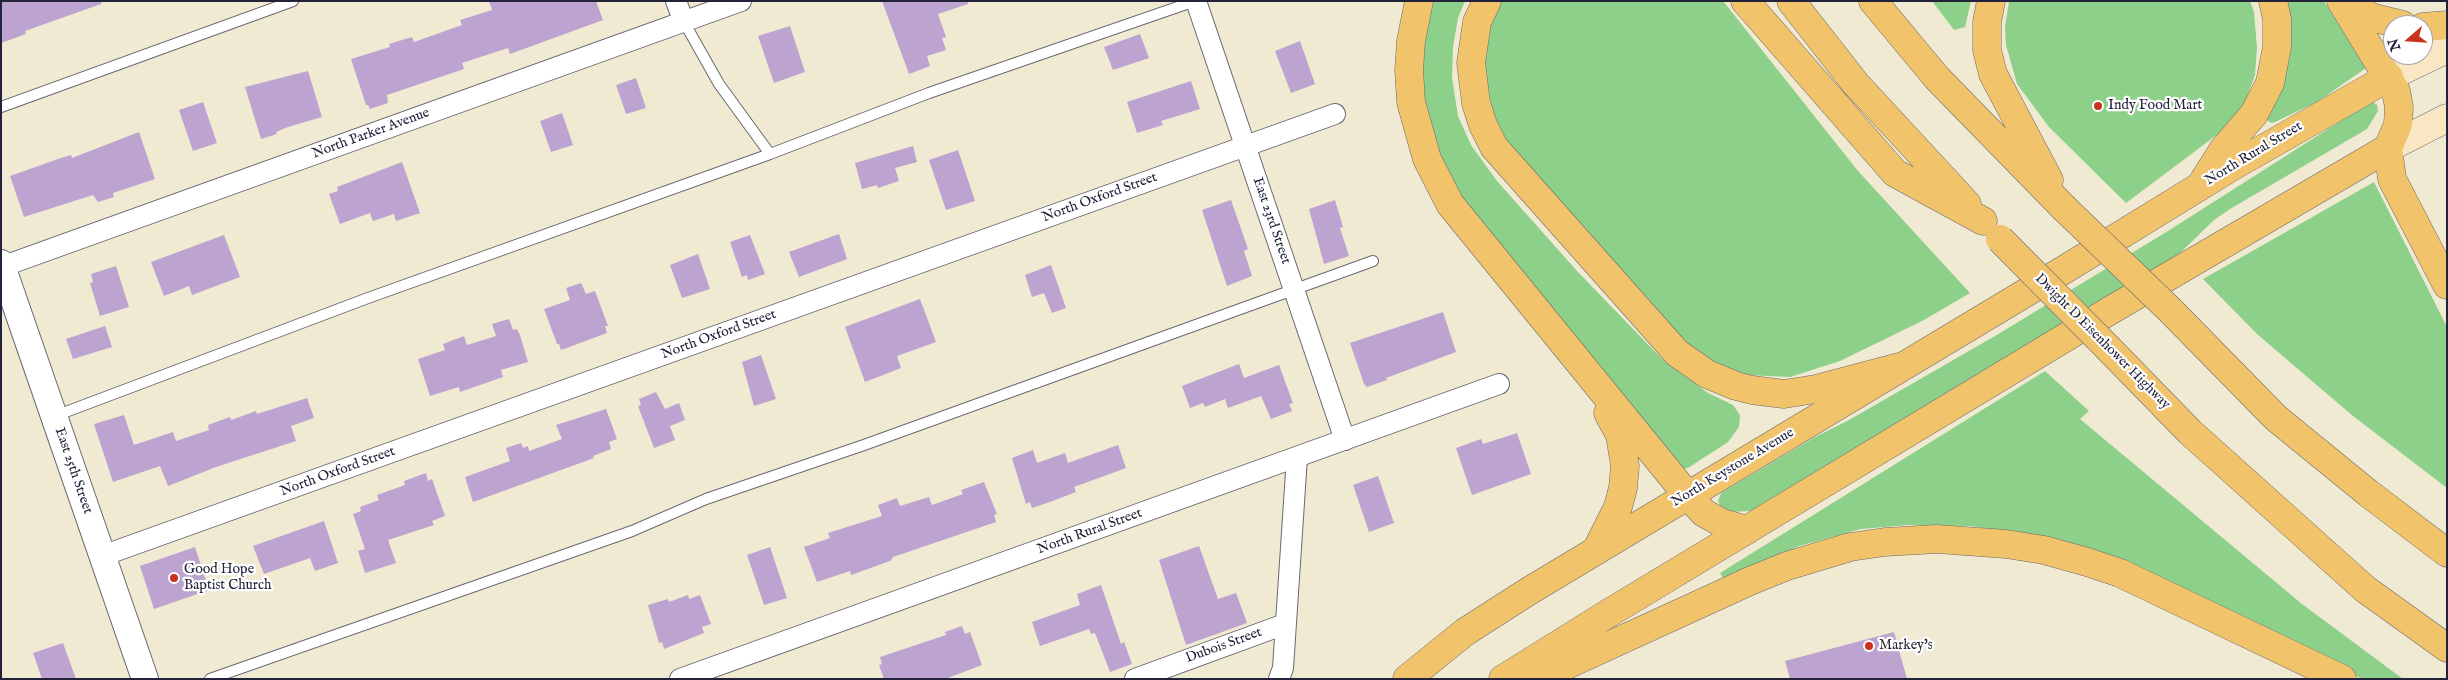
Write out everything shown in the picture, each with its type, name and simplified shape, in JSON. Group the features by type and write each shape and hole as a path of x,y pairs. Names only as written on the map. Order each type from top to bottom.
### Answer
{"main road":[{"path":"1419,1 1411,42 1409,70 1411,102 1417,128 1431,167 1450,204 1688,496 1710,516 1722,523 1747,530"},
{"path":"1487,1 1477,22 1470,63 1476,103 1483,125 1494,148 1677,353 1707,374 1736,386 1784,394 1816,389 1899,367"},
{"path":"1745,1 1895,174 1992,230"},
{"name":"Dwight D Eisenhower Highway","path":"1791,1 1856,84 1992,230 2190,432 2365,589 2447,648"},
{"path":"1873,1 1937,78 2276,418 2368,493 2447,553"},
{"path":"1990,1 1986,50 1993,74 2064,207"},
{"path":"2201,185 2223,150 2254,114 2270,82 2277,47 2277,19 2273,1"},
{"path":"2341,1 2396,91 2399,107 2398,124 2388,148 2392,179 2447,286"},
{"path":"2347,1 2371,17 2383,20"},
{"path":"2433,27 2447,26"},
{"name":"North Rural Street","path":"2067,268 2201,185 2389,77 2447,49"},
{"path":"1503,679 2322,184 2447,118"},
{"name":"North Keystone Avenue","path":"1407,679 1465,632 1899,367 2067,268"},
{"path":"1589,376 1620,435 1625,466 1623,488 1618,507 1596,551"},
{"path":"1536,679 1750,581 1787,566 1850,547 1885,542 1937,539 2006,544 2044,550 2120,573 2342,679"}],"street":[{"path":"676,1 684,22"},
{"name":"North Parker Avenue","path":"2,265 741,1"},
{"name":"East 23rd Street","path":"1195,1 1345,440"},
{"name":"North Oxford Street","path":"102,556 1335,114"},
{"name":"East 25th Street","path":"2,265 145,679"},
{"name":"North Rural Street","path":"680,679 1498,384"},
{"path":"1279,679 1283,668 1297,457"},
{"name":"Dubois Street","path":"1135,679 1286,624"}],"lane":[{"path":"1,107 293,1"},
{"path":"54,416 368,298 770,154 929,94 1195,1"},
{"path":"684,22 719,84 770,154"},
{"path":"210,679 632,531 706,499 1373,261"}],"green space":[{"path":"1431,1 1465,1 1458,18 1453,47 1452,78 1458,116 1471,145 1497,181 1577,271 1664,361 1708,393 1733,405 1740,415 1739,427 1728,442 1688,468 1682,469 1463,198 1444,171 1428,137 1419,36"},
{"path":"1501,1 1723,1 1858,171 1970,293 1924,320 1840,361 1790,377 1746,375 1707,360 1683,340 1498,133 1481,86 1490,21"},
{"path":"1932,1 1971,1 1965,27 1954,30"},
{"path":"2009,1 2250,1 2254,12 2257,48 2255,75 2245,102 2222,131 2126,203 2049,127 2017,84 2006,45 2005,27"},
{"path":"2283,1 2324,1 2366,68 2317,102 2271,123 2266,119"},
{"path":"2372,101 2377,105 2378,111 2367,129 2230,209 2214,220 2179,254 1751,511 1728,512 1721,507 1718,501 1721,493 1815,437 1849,420 1995,336 2168,231"},
{"path":"2374,182 2447,327 2447,488 2353,416 2257,334 2203,279"},
{"path":"2045,371 2089,411 2080,419 2302,604 2403,679 2362,679 2255,627 2051,538 1971,526 1908,525 1861,529 1799,546 1725,581 1720,573"}],"building":[{"path":"1,1 101,1 101,4 25,31 26,34 1,43"},
{"path":"489,1 596,1 603,20 510,54 508,48 462,63 464,69 387,95 388,103 370,109 366,105 351,59 390,47 389,44 412,37 414,42 462,25 460,20 492,10"},
{"path":"882,1 968,1 968,4 938,14 946,37 942,38 946,50 927,56 930,66 909,74"},
{"path":"790,26 805,72 774,83 758,36"},
{"path":"1140,34 1149,58 1113,70 1104,47"},
{"path":"1300,41 1315,84 1291,93 1275,51"},
{"path":"308,71 322,117 288,127 276,132 277,134 261,139 245,87"},
{"path":"636,78 646,108 626,114 616,85"},
{"path":"1191,81 1200,109 1161,121 1163,125 1137,133 1127,102"},
{"path":"203,102 217,143 193,151 179,110"},
{"path":"562,113 573,145 551,152 540,121"},
{"path":"139,132 155,179 113,193 114,197 98,202 93,195 24,217 10,176 71,155 72,158"},
{"path":"913,146 917,162 895,168 899,181 878,188 877,185 862,189 855,163"},
{"path":"958,150 975,201 946,210 929,160"},
{"path":"402,162 420,213 396,221 394,214 373,221 370,213 340,224 329,194 338,191 337,187"},
{"path":"1231,200 1248,249 1244,251 1252,276 1227,286 1202,210"},
{"path":"1335,200 1343,227 1340,228 1349,256 1324,264 1309,209"},
{"path":"839,234 847,259 799,277 789,252"},
{"path":"224,235 240,277 192,295 189,286 164,296 151,262"},
{"path":"750,235 765,274 748,280 747,275 742,277 730,242"},
{"path":"698,254 710,289 682,298 670,265"},
{"path":"1051,265 1066,308 1052,313 1044,293 1032,297 1025,275"},
{"path":"116,266 129,307 100,316 90,283 93,282 91,274"},
{"path":"581,283 586,294 595,291 608,326 605,326 607,333 561,350 544,309 570,300 566,288"},
{"path":"920,299 936,342 897,356 901,368 865,382 845,327"},
{"path":"1443,312 1456,352 1367,387 1364,384 1350,343"},
{"path":"509,319 513,330 517,329 520,335 528,362 501,370 503,377 460,392 459,387 430,396 418,359 445,350 443,344 464,336 467,345 496,336 492,324"},
{"path":"105,326 112,347 73,359 66,339"},
{"path":"761,355 776,399 754,406 742,362"},
{"path":"1239,364 1244,378 1279,365 1293,403 1289,404 1292,411 1271,419 1261,396 1228,408 1225,399 1205,407 1203,403 1190,408 1182,386"},
{"path":"656,392 665,409 679,403 685,420 670,426 675,440 654,448 638,406 641,405 639,399"},
{"path":"307,398 314,418 291,426 296,441 216,467 168,486 160,466 113,482 94,424 124,415 134,445 173,432 176,441 209,430 208,425 230,417 231,420 256,411 257,414"},
{"path":"606,409 617,439 609,442 611,449 593,456 594,458 473,502 465,477 510,461 506,448 521,443 523,448 528,446 529,451 562,439 556,425"},
{"path":"1517,433 1531,474 1472,495 1456,448 1481,439 1483,444"},
{"path":"1118,445 1126,468 1074,487 1076,492 1050,502 1032,508 1030,502 1026,504 1012,458 1033,450 1037,463 1065,453 1068,463"},
{"path":"426,473 428,481 432,479 445,516 432,521 434,525 388,540 396,563 365,573 358,551 365,549 353,514 361,511 360,507 379,500 377,495 405,485 404,481"},
{"path":"1378,476 1394,523 1369,532 1353,485"},
{"path":"984,482 997,514 994,515 996,522 893,557 890,561 851,575 850,571 817,582 804,547 830,538 828,533 882,516 878,505 897,498 900,506 929,497 932,505 963,494 961,490"},
{"path":"324,521 338,563 315,571 310,558 264,574 253,546"},
{"path":"1199,546 1218,599 1236,593 1247,623 1186,645 1159,560"},
{"name":"Good Hope Baptist Church","path":"195,547 209,590 154,609 140,566"},
{"path":"770,547 787,598 764,605 747,555"},
{"path":"1101,585 1121,644 1124,642 1132,664 1110,672 1095,633 1091,634 1089,629 1040,646 1032,622 1080,605 1077,594"},
{"path":"688,595 689,599 700,595 711,624 702,627 704,633 664,649 662,642 659,643 648,605 668,599 669,602"},
{"path":"962,626 965,634 970,632 982,665 945,679 884,679 879,665 882,664 880,657 946,635 945,632"},
{"name":"Markey's","path":"1894,632 1907,679 1790,679 1785,661"},
{"path":"63,643 76,679 42,679 33,653"}],"place":[{"name":"Indy Food Mart","path":"2098,106"},
{"name":"Good Hope Baptist Church","path":"174,578"},
{"name":"Markey's","path":"1869,646"}]}
